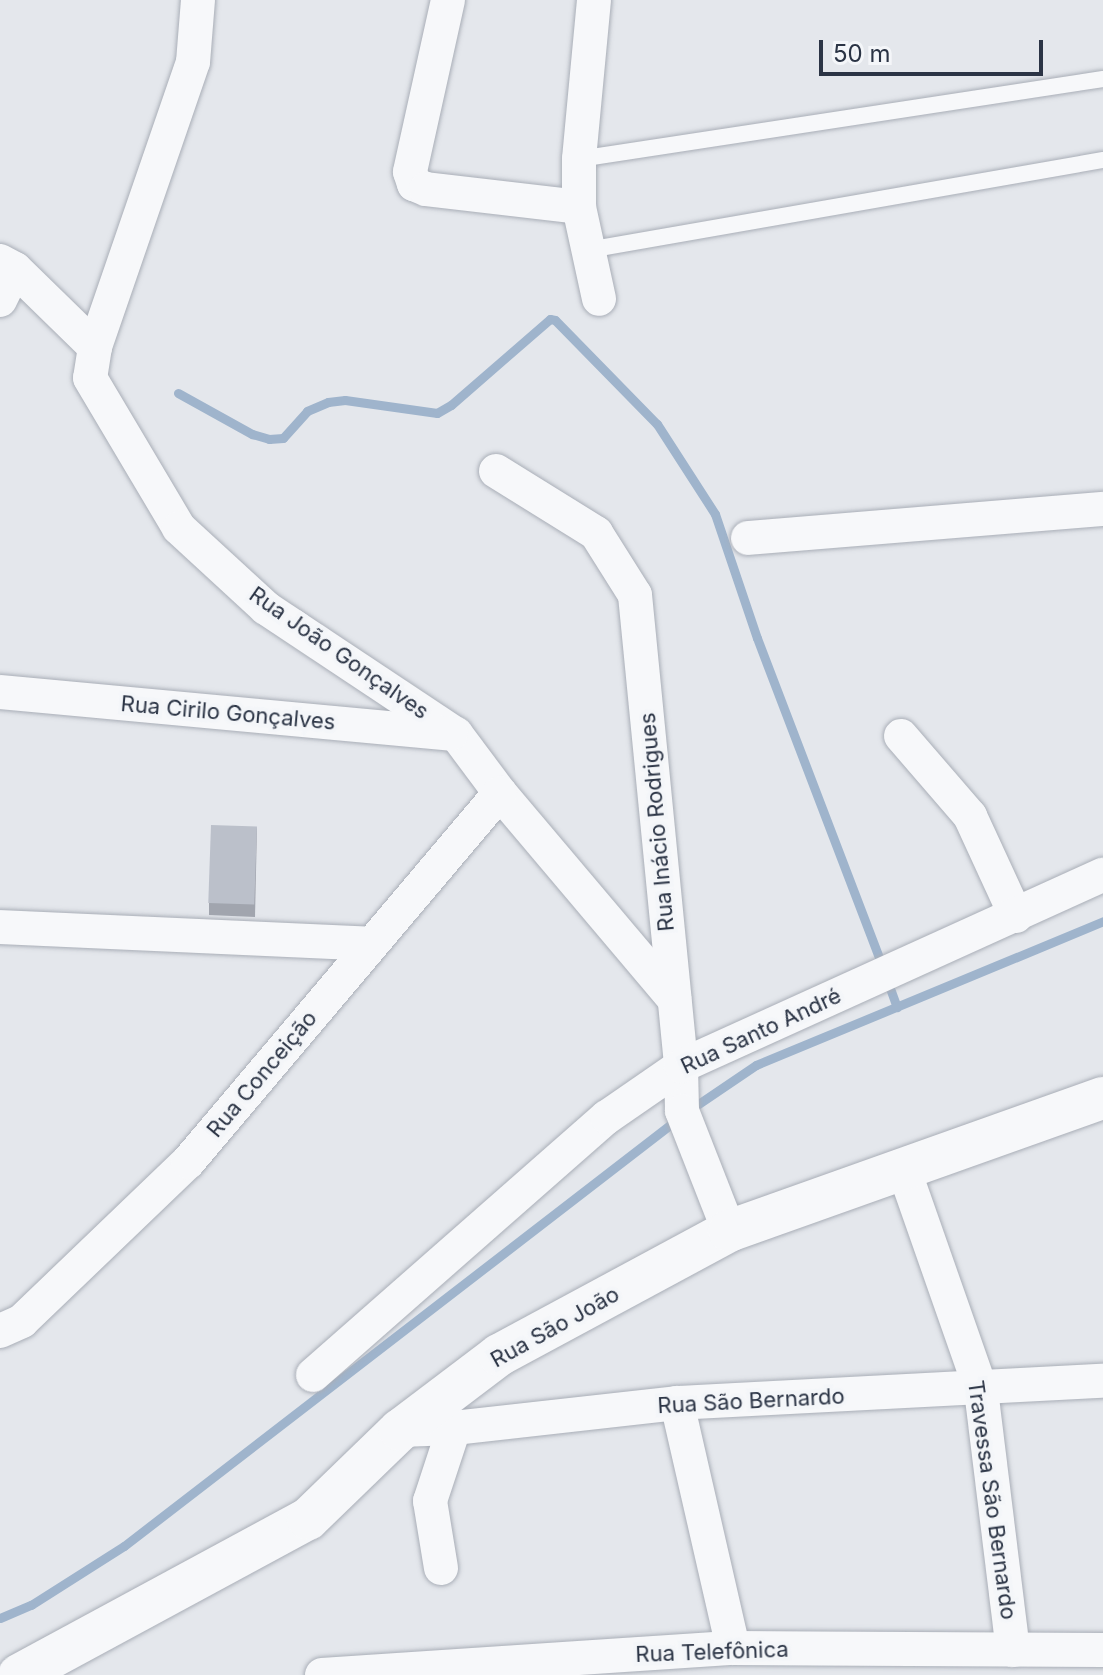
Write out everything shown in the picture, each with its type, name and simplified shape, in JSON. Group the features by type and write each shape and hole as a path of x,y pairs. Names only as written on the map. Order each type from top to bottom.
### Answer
{"street":[{"name":"Rua João Gonçalves","path":"198,0 193,62 95,347 90,378 179,528 266,608 456,734 500,793 674,999"},
{"path":"448,0 410,172 414,184 426,189 579,207"},
{"path":"594,0 579,159 579,207 599,299"},
{"path":"8,265 95,347"},
{"path":"0,300 8,265"},
{"name":"Rua Inácio Rodrigues","path":"496,471 596,533 635,595 681,1066 682,1111 729,1231"},
{"path":"748,538 1103,509"},
{"name":"Rua Cirilo Gonçalves","path":"0,692 456,734"},
{"path":"901,736 970,816 1016,916"},
{"name":"Rua Conceição","path":"0,1331 22,1321 188,1162 500,793"},
{"name":"Rua Santo André","path":"313,1375 607,1117 681,1066 1103,875"},
{"path":"0,927 371,944"},
{"name":"Rua São João","path":"19,1675 308,1519 400,1430 499,1355 729,1231 1103,1098"},
{"name":"Travessa São Bernardo","path":"904,1170 981,1390 1013,1650"},
{"name":"Rua São Bernardo","path":"400,1430 454,1428 677,1403 981,1390 1103,1381"},
{"path":"677,1403 733,1648"},
{"path":"441,1568 430,1501 454,1428"},
{"name":"Rua Telefônica","path":"322,1675 733,1648 1103,1650"},
{"path":"615,1675 663,1653"}],"lane":[{"path":"579,159 1103,79"},
{"path":"588,250 1103,160"}],"building":[{"path":"211,825 257,827 254,905 208,903"}],"waterway":[{"path":"178,393 252,434 269,439 283,438 307,411 328,402 345,400 437,413 451,405 550,319 555,320 657,424 715,514 757,638 882,966"},
{"path":"691,1109 756,1065 1103,921"},
{"path":"887,980 897,1007"},
{"path":"0,1618 31,1605 124,1546 679,1118"}]}
